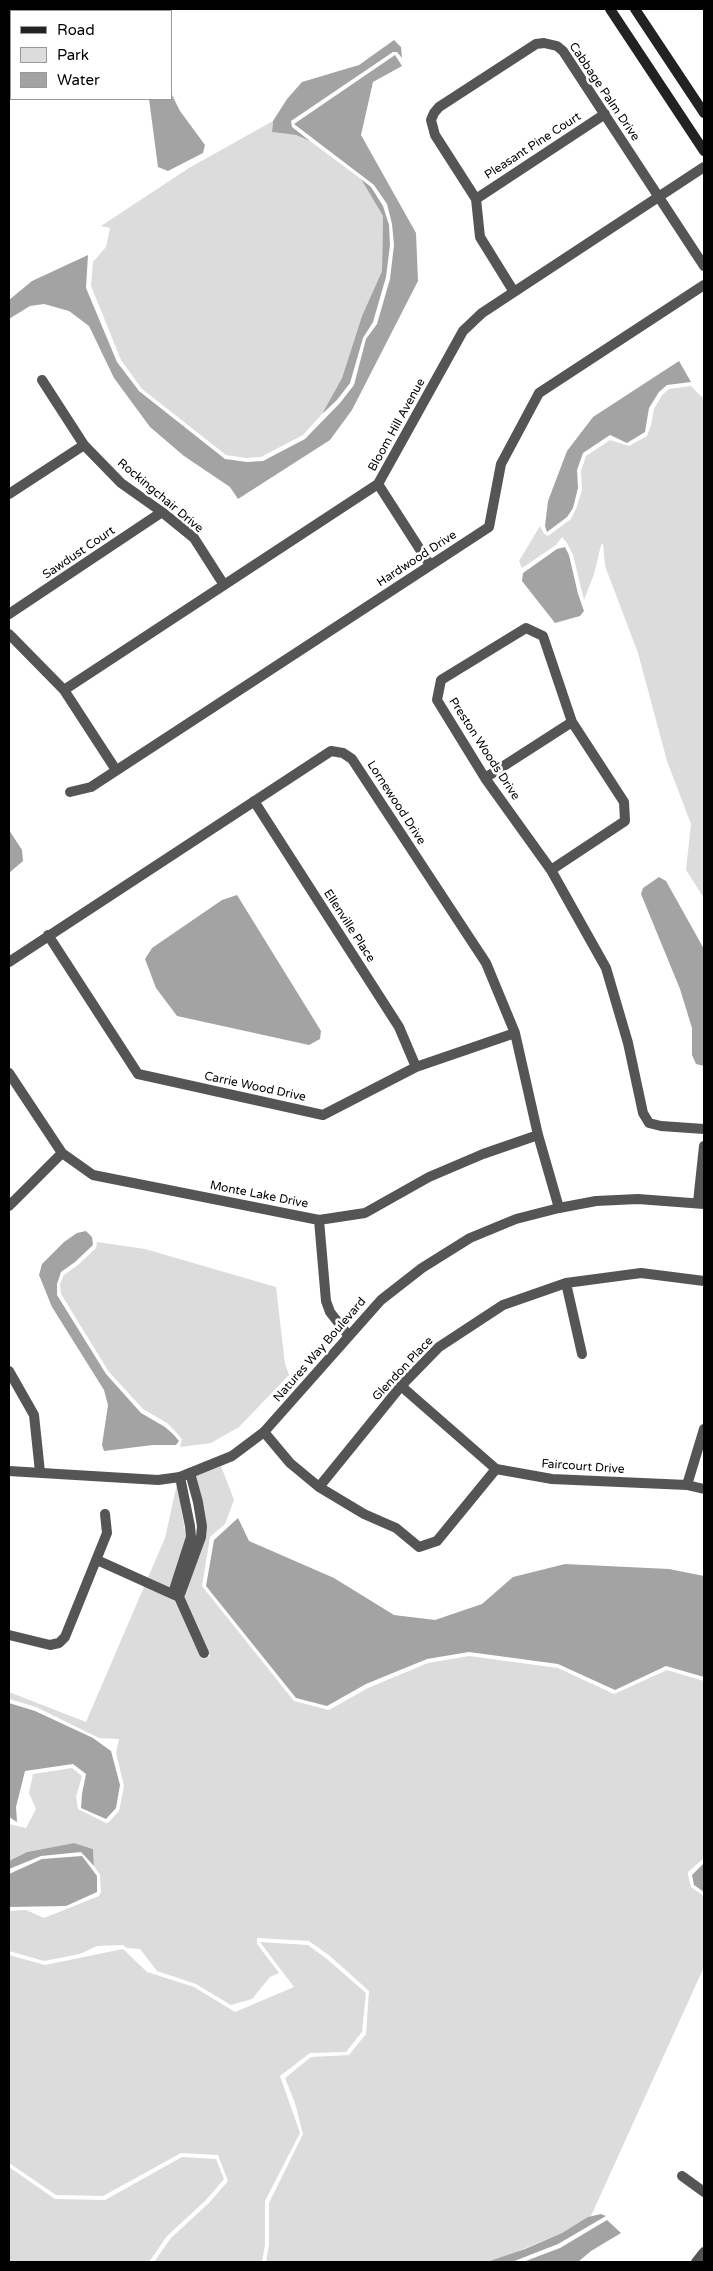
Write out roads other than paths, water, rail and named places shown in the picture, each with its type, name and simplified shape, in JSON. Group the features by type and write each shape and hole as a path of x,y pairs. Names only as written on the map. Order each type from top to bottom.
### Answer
{"main road":[{"path":"610,9 704,150"},
{"path":"634,9 704,113"}],"street":[{"name":"Cabbage Palm Drive","path":"514,292 480,238 476,200 432,128 431,120 439,107 536,44 544,43 557,46 563,51 704,266"},
{"name":"Pleasant Pine Court","path":"476,200 605,114"},
{"name":"Bloom Hill Avenue","path":"64,690 378,484 464,331 482,313 704,167"},
{"name":"Hardwood Drive","path":"70,792 91,787 489,527 501,464 540,393 704,285"},
{"name":"Rockingchair Drive","path":"42,380 84,445 121,483 162,512 194,538 224,585"},
{"path":"9,494 84,445"},
{"path":"378,484 430,565"},
{"name":"Sawdust Court","path":"9,614 162,512"},
{"name":"Preston Woods Drive","path":"551,870 625,821 624,802 572,722 543,636 526,628 441,680 437,700 485,778 551,870 606,968 628,1043 643,1113 650,1123 661,1126 704,1129"},
{"path":"9,634 64,690 116,770"},
{"path":"485,778 572,722"},
{"name":"Lornewood Drive","path":"9,962 331,751 343,753 352,759 486,963 515,1033 538,1135 558,1208"},
{"name":"Ellenville Place","path":"254,801 399,1027 416,1067"},
{"name":"Carrie Wood Drive","path":"48,935 138,1074 323,1114 416,1067 515,1033"},
{"name":"Monte Lake Drive","path":"9,1073 62,1153 93,1174 319,1220 365,1213 429,1177 483,1154 538,1135"},
{"path":"701,1203 704,1146"},
{"path":"9,1206 62,1153"},
{"name":"Natures Way Boulevard","path":"9,1471 158,1480 180,1477 232,1456 264,1432 348,1335 388,1294 422,1268 470,1238 516,1219 558,1208 596,1201 638,1198 701,1203"},
{"path":"319,1220 326,1301 330,1312 348,1335"},
{"name":"Glendon Place","path":"319,1487 401,1386 439,1347 503,1305 566,1283 641,1273 704,1281"},
{"path":"566,1283 582,1354"},
{"path":"9,1371 34,1415 40,1472"},
{"path":"264,1432 290,1463 319,1487 364,1514 396,1528 419,1547 437,1541 496,1469 401,1386"},
{"path":"687,1485 704,1429"},
{"name":"Faircourt Drive","path":"496,1469 552,1479 687,1485 704,1489"},
{"path":"176,1595 201,1537 202,1526 198,1502 190,1473"},
{"path":"180,1477 191,1537 176,1595 204,1653"},
{"path":"186,1506 198,1502"},
{"path":"9,1635 45,1645 54,1645 62,1640 107,1533 105,1514"},
{"path":"97,1560 176,1595"},
{"path":"682,2176 704,2192"},
{"path":"696,2262 704,2252"}],"water":[{"path":"394,40 401,47 402,58 397,52 393,52 291,121 292,127 310,141 296,135 272,132 273,121 287,99 302,82 359,65"},
{"path":"395,55 402,66 373,82 361,135 416,233 418,281 352,410 330,440 238,499 230,487 184,456 150,427 114,378 89,326 69,311 44,304 30,306 9,319 9,300 32,281 88,255 86,288 117,362 139,391 225,459 247,462 263,461 305,439 340,403 354,385 366,339 377,324 390,279 394,245 392,224 387,204 374,185 294,124"},
{"path":"172,95 180,111 205,145 203,153 168,171 158,167 149,100 172,100"},
{"path":"361,179 371,187 383,206 389,225 390,245 386,277 373,322 363,338 350,383 337,400 322,414 342,378 362,316 382,271 383,216"},
{"path":"679,361 691,382 667,385 659,392 649,408 645,432 627,443 610,435 583,453 577,470 578,488 573,508 567,517 547,532 545,526 548,501 567,451 593,417"},
{"path":"565,547 569,555 584,611 580,616 555,623 522,581 523,573 557,549"},
{"path":"9,830 22,850 23,861 9,873"},
{"path":"659,877 666,881 704,949 704,1066 696,1064 692,1055 692,1028 680,989 641,894 643,888"},
{"path":"237,895 321,1031 320,1039 309,1045 177,1016 156,988 145,959 152,948 222,900"},
{"path":"86,1231 92,1237 93,1245 61,1272 57,1284 57,1295 106,1374 141,1413 173,1434 179,1441 176,1445 153,1445 104,1451 102,1445 108,1405 104,1390 52,1307 39,1275 42,1264 64,1242 77,1233"},
{"path":"238,1518 249,1541 334,1578 394,1615 435,1620 482,1604 513,1577 565,1564 669,1569 704,1576 704,1677 666,1666 615,1690 558,1664 469,1652 427,1659 366,1684 327,1706 296,1698 206,1586 214,1540"},
{"path":"9,1703 35,1711 93,1738 111,1751 120,1785 116,1808 106,1819 81,1808 86,1774 73,1764 25,1771 16,1807 17,1822 9,1817"},
{"path":"74,1843 93,1849 94,1866 81,1852 41,1856 9,1869 9,1861 27,1852"},
{"path":"82,1856 97,1876 97,1892 66,1906 9,1907 9,1874 42,1859"},
{"path":"704,1863 704,1892 694,1885 692,1875"},
{"path":"601,2214 606,2216 558,2244 512,2262 487,2262 525,2249 562,2233 588,2217"},
{"path":"607,2220 621,2233 591,2251 578,2262 523,2262 560,2248"}]}
